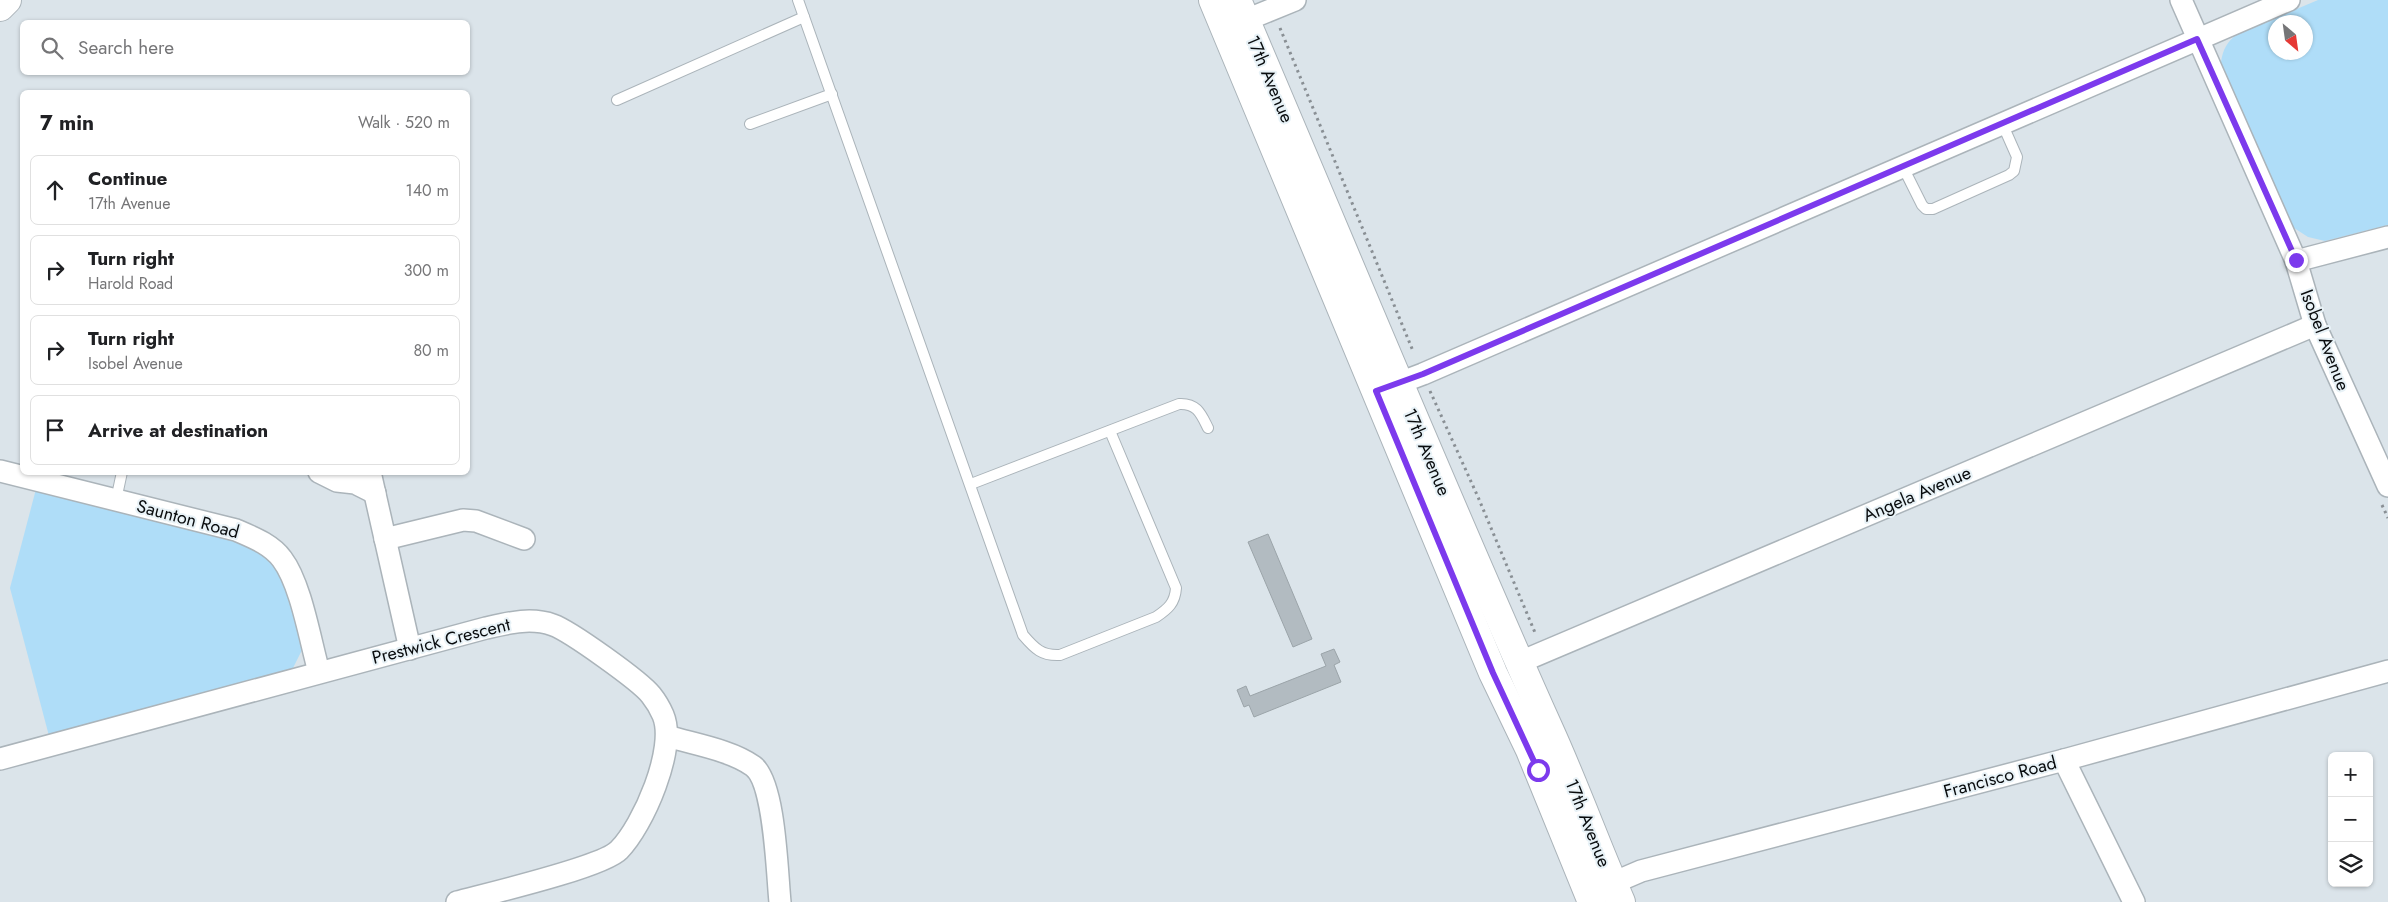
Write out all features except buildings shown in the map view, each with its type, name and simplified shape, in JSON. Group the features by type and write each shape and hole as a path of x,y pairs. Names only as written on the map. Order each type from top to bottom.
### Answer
{"main road":[{"path":"0,7 7,0"},
{"name":"17th Avenue","path":"1213,0 1399,383 1493,673 1530,750 1567,843 1599,896"},
{"name":"17th Avenue","path":"1242,10 1518,663 1550,730 1599,896"}],"street":[{"path":"1242,10 1272,10 1295,0"},
{"name":"Isobel Avenue","path":"2180,0 2296,260 2315,325 2388,486"},
{"path":"1399,383 2289,0"},
{"path":"2296,260 2388,237"},
{"name":"Angela Avenue","path":"1518,663 2315,325"},
{"name":"Saunton Road","path":"0,471 236,530 269,548 281,558 293,578 318,672"},
{"path":"325,475 337,481 355,483 375,493"},
{"path":"371,475 410,649"},
{"path":"385,539 463,520 476,521 524,539"},
{"name":"Prestwick Crescent","path":"0,759 318,672 515,621 553,625 568,632 637,681 651,695 663,716 666,736 658,778 650,802 637,826 618,852 590,864 457,902"},
{"name":"Francisco Road","path":"1599,896 1641,871 2064,760 2388,671"},
{"path":"666,736 741,758 755,767 765,781 770,804 780,902"},
{"path":"2064,760 2134,902"}],"lane":[{"path":"798,0 1023,635 1037,651 1048,656 1060,655 1156,617 1168,609 1175,598 1176,588 1110,431"},
{"path":"617,100 804,17"},
{"path":"750,124 832,94"},
{"path":"1903,167 1922,205 1926,209 1933,209 2009,175 2014,170 2016,157 2002,123"},
{"path":"971,484 1179,404 1189,404 1198,409 1208,428"},
{"path":"116,500 121,475"}],"path":[{"path":"1272,10 1399,383 1478,497 1543,653"}],"shaded area":[{"path":"2318,0 2388,0 2388,225 2325,241 2308,237 2291,226 2221,62 2226,46 2237,34 2268,21 2268,60 2313,60 2313,15 2282,15"},
{"path":"36,489 242,538 279,568 304,646 292,670 49,736 10,588"}],"route":[{"path":"1538,770 1493,673 1376,391 1423,374 2197,39 2296,260"}]}
